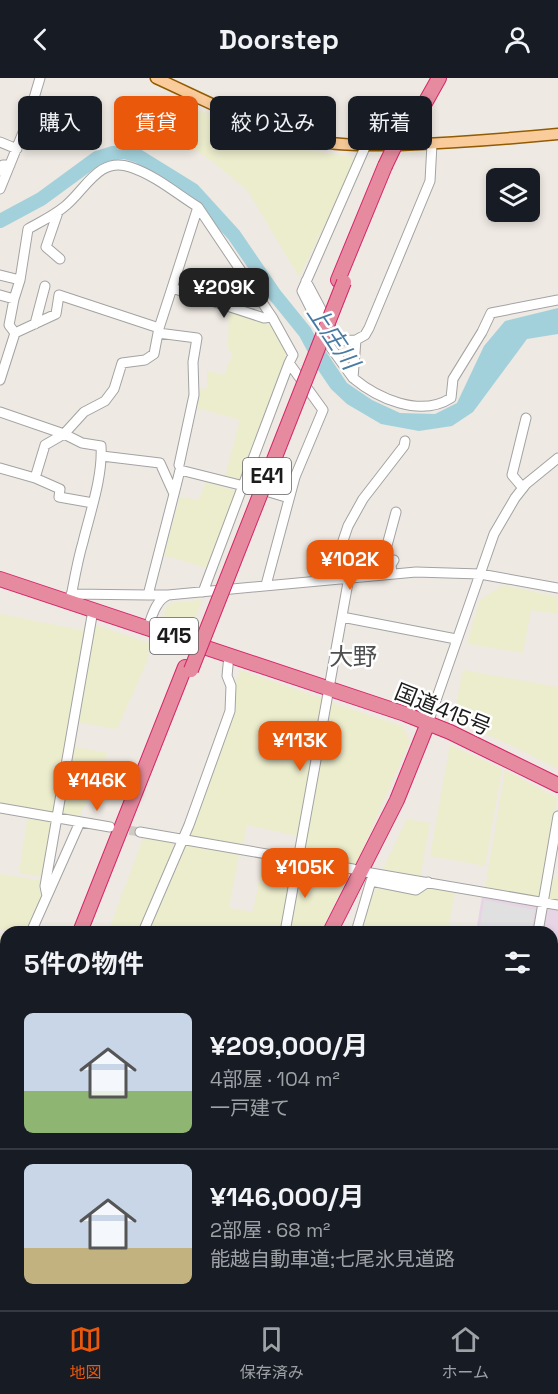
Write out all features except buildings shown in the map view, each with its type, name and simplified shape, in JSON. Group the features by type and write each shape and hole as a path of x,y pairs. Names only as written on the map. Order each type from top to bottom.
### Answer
{"highway":[{"name":"E41","path":"422,96 430,78"},
{"name":"E41","path":"427,96 439,78"},
{"name":"E41","path":"90,926 188,669 341,281 397,150"},
{"name":"国道415号","path":"0,579 70,598 93,610 428,723 483,747 558,785"},
{"name":"E41","path":"82,926 188,669"},
{"path":"333,926 397,800 428,723"}],"main road":[{"path":"156,78 236,116 278,131 318,141 348,144"},
{"path":"432,144 558,134"}],"street":[{"path":"0,189 17,149 40,78"},
{"path":"0,142 17,149"},
{"path":"364,150 302,291 329,345 352,378 366,390 408,405 442,404 450,398 453,379 491,313 558,300"},
{"path":"306,281 338,341 356,340 365,335 430,181 432,150"},
{"path":"0,171 3,165 10,165"},
{"path":"15,333 9,325 20,280 28,229 58,212 102,168 117,165 129,166 143,172 198,207 272,317 294,355 289,363 247,486 203,592"},
{"path":"35,478 45,445 63,434 84,411 105,401 114,389 122,363 146,360 154,354 159,330 198,207"},
{"path":"58,212 46,247 60,259"},
{"path":"0,275 20,280"},
{"path":"35,324 45,286"},
{"path":"172,288 264,318 272,317"},
{"path":"0,295 14,299"},
{"path":"0,380 15,333 56,314 59,296 159,330 197,338 193,362 194,395 174,494 148,595"},
{"path":"352,378 356,340"},
{"path":"266,585 295,477 324,410 289,363"},
{"path":"0,412 82,443 101,446 102,456 93,503 70,598 168,595 416,572 480,574 558,588"},
{"path":"523,488 512,476 526,418"},
{"path":"330,579 348,526 363,499 404,446 405,441"},
{"path":"102,456 160,463 247,486"},
{"path":"428,723 494,534 514,498 558,458"},
{"path":"160,463 174,494"},
{"path":"0,468 35,478 60,489 59,497 93,503"},
{"path":"269,492 289,498"},
{"path":"379,575 396,512"},
{"path":"392,574 391,566 394,560"},
{"path":"286,926 349,577"},
{"path":"147,627 162,598 168,595"},
{"path":"47,896 45,886 93,610"},
{"path":"342,617 456,639"},
{"path":"145,926 181,839 189,825 230,711 231,686 227,676 229,655"},
{"path":"0,808 110,827"},
{"path":"539,926 558,816"},
{"path":"34,926 80,822"},
{"path":"140,832 352,869"},
{"path":"366,872 558,905"},
{"path":"358,926 371,881 416,890 428,882"}],"shaded area":[{"path":"482,896 558,910 558,926 477,926"},
{"path":"484,900 535,910 532,926 480,926"}],"green space":[{"path":"198,110 210,115 210,150 307,150 358,158 299,277 248,191 196,150 198,150"},
{"path":"229,312 270,323 287,353 239,481 225,477 240,420 197,408 200,389 208,388 207,371 224,375 232,357 228,348"},
{"path":"206,482 236,491 206,568 164,555 180,497 199,500"},
{"path":"503,585 558,597 558,614 531,610 523,653 468,644 480,600"},
{"path":"202,600 191,629 185,631 177,629 163,619 170,603"},
{"path":"0,614 86,631 53,815 0,805"},
{"path":"95,625 149,643 148,659 117,729 78,722"},
{"path":"240,670 323,699 298,836 247,825 243,845 191,836 189,830"},
{"path":"463,670 558,687 558,769 457,721 454,715"},
{"path":"329,702 402,726 410,741 356,865 305,857 302,853"},
{"path":"450,745 502,769 485,866 430,856"},
{"path":"75,747 108,753 79,818 61,815"},
{"path":"505,770 557,798 540,898 485,889"},
{"path":"28,816 53,821 44,877 19,873"},
{"path":"407,819 430,823 420,878 382,871"},
{"path":"143,839 173,842 175,847 142,926 110,926"},
{"path":"188,844 239,854 229,908 253,912 263,859 291,865 282,926 150,926 182,848"},
{"path":"301,869 339,875 343,887 324,926 292,926"},
{"path":"0,874 44,881 43,897 29,926 0,926"},
{"path":"551,877 558,878 558,902 550,900 547,896"},
{"path":"430,887 455,892 449,926 362,926 369,901 377,888 418,895"}],"water":[{"path":"558,308 558,334 527,339 473,412 452,426 419,431 381,424 347,404 331,389 316,367 323,347 347,383 372,400 400,413 435,414 457,403 484,346 505,321"}],"waterway":[{"name":"上庄川","path":"0,221 41,199 97,158 125,152 138,156 193,190 234,235 275,295 305,332 320,360"}],"tunnel":[{"path":"116,828 140,832"}],"district":[{"name":"大野","path":"353,657"}]}
